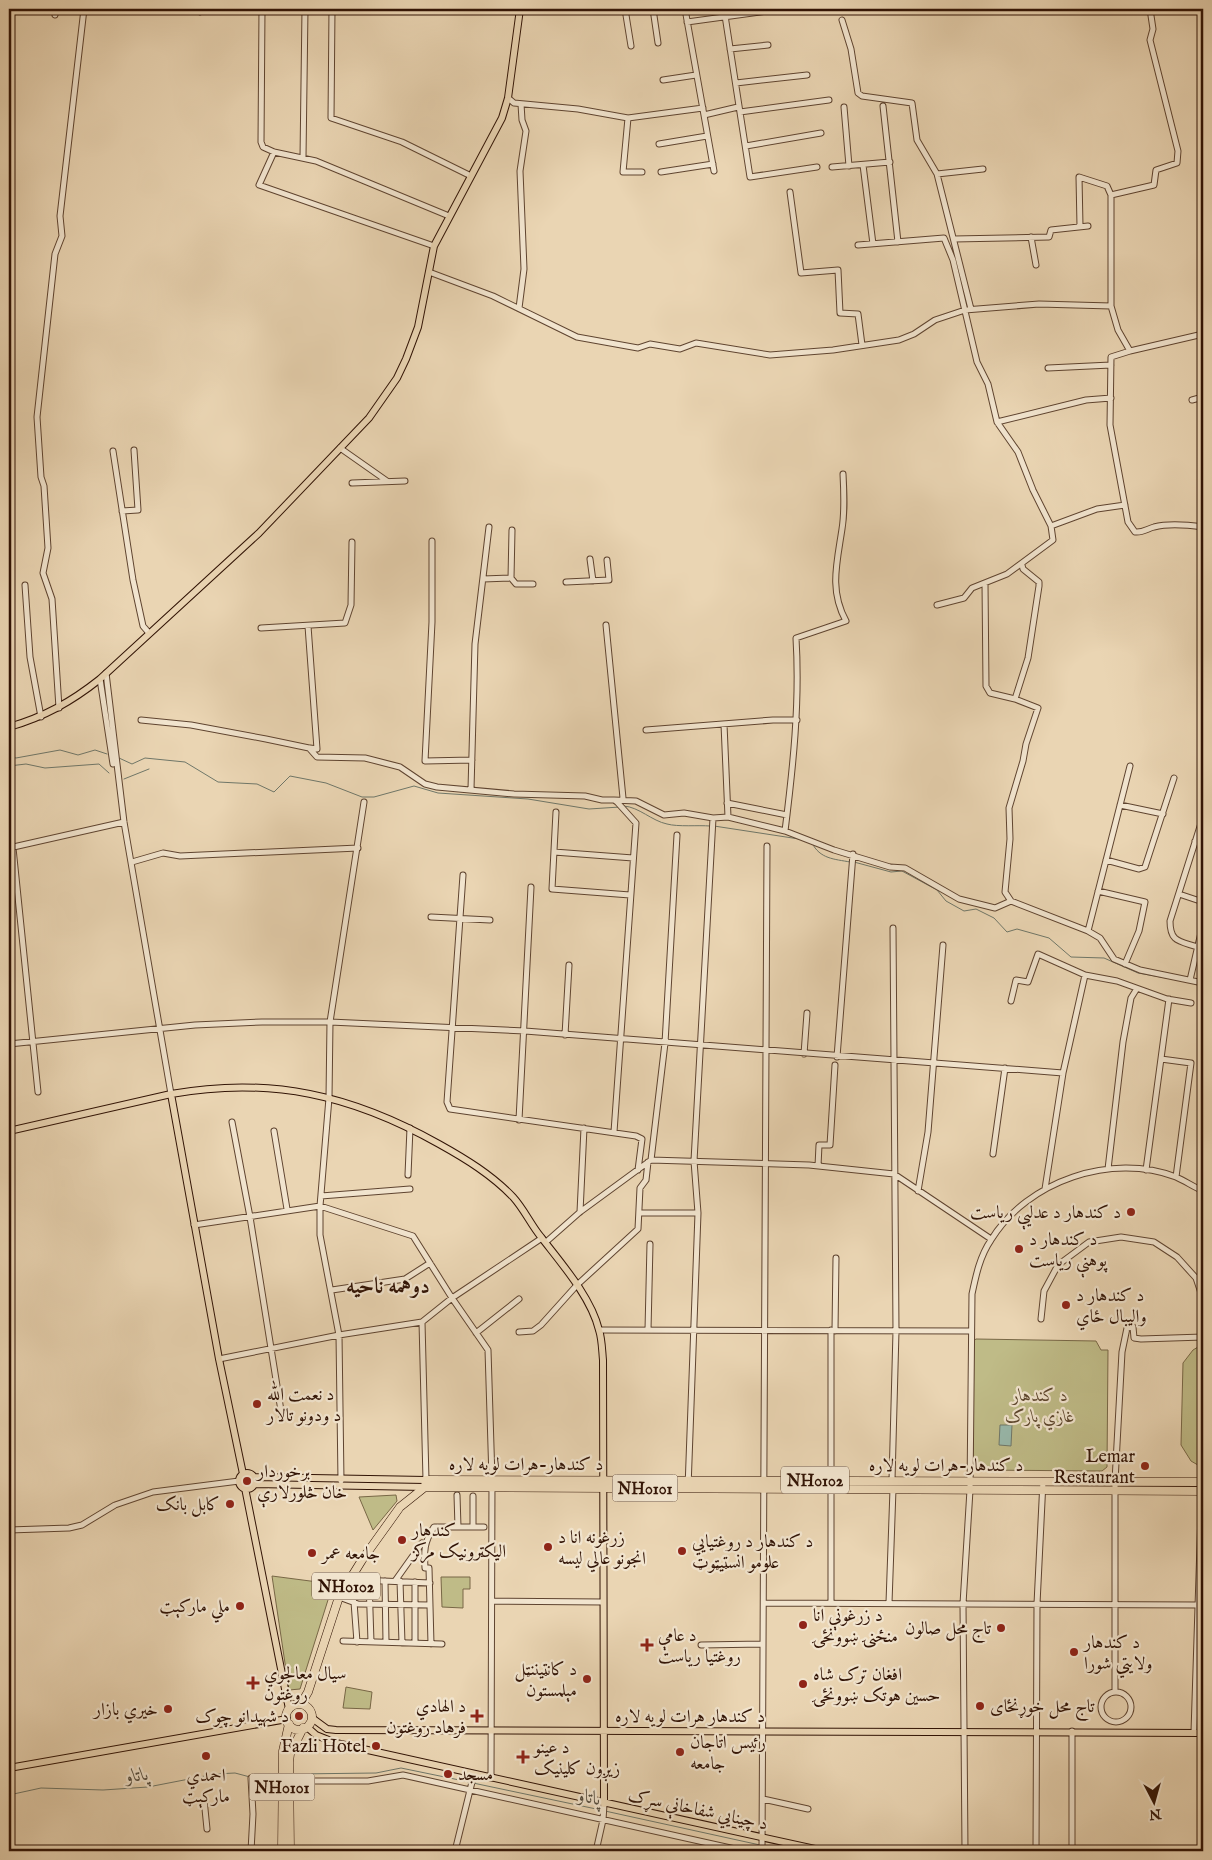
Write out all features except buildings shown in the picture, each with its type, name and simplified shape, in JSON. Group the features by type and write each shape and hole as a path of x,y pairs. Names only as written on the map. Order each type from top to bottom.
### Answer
{"highway":[{"name":"د کندهار-هرات لويه لاره","path":"891,1486 970,1481 1203,1482"},
{"name":"د کندهار-هرات لويه لاره","path":"426,1483 831,1484 970,1490 1202,1491"},
{"name":"NH0102","path":"301,1704 308,1692 339,1597 362,1560 400,1507 426,1483"},
{"path":"301,1704 309,1709 312,1718 305,1728 296,1728 288,1722 289,1709 301,1704"},
{"name":"NH0101","path":"282,1851 283,1751 288,1722"},
{"name":"NH0101","path":"290,1851 290,1754 305,1728"}],"main road":[{"path":"9,727 41,718 60,708 100,679 259,533 369,418 397,378 406,359 418,327 434,246 502,118 508,98 520,9"},
{"path":"9,1131 170,1094 206,1088 245,1087 290,1091 329,1098 383,1115 474,1164 514,1198 577,1285 599,1330 603,1360 604,1812"},
{"path":"170,1094 219,1359 243,1474 239,1481 246,1488 289,1709"},
{"path":"243,1474 250,1473 254,1480"},
{"path":"246,1488 254,1480 426,1483"},
{"name":"د کندهار هرات لویه لاره","path":"312,1718 327,1729 336,1730 603,1732 1072,1731 1203,1733"},
{"path":"9,1768 288,1722"},
{"name":"د چينايي شفاخانې سړک","path":"305,1728 316,1735 336,1743 473,1776 490,1778 604,1812 763,1846 824,1851"}],"street":[{"path":"60,708 52,599 43,573 48,548 37,417 55,254 62,236 60,216 84,9"},
{"path":"262,9 261,142 263,147 274,152 303,157 449,216"},
{"path":"303,157 305,9"},
{"path":"332,9 331,118 402,142 471,176"},
{"path":"625,9 631,46"},
{"path":"653,9 658,43"},
{"path":"685,9 714,171"},
{"path":"724,9 751,178 817,168"},
{"path":"1112,195 1154,185 1156,170 1177,164 1178,151 1150,40 1153,30 1150,9"},
{"path":"687,22 768,11"},
{"path":"842,20 851,49 858,93 862,96 911,102 917,140 937,174 954,239 977,362 988,384 997,422 1018,452 1032,490 1051,526 1053,540 1022,565 1007,574 972,588 964,598 937,605"},
{"path":"730,49 768,45"},
{"path":"663,80 696,75"},
{"path":"736,83 807,75"},
{"path":"508,98 514,103 578,108 628,118 703,108"},
{"path":"704,115 829,100"},
{"path":"519,308 524,269 520,171 526,131 522,120 521,104"},
{"path":"883,106 898,242"},
{"path":"844,107 849,166"},
{"path":"628,118 623,172 642,172"},
{"path":"746,146 821,133"},
{"path":"659,144 707,136"},
{"path":"274,152 259,185 434,246"},
{"path":"832,167 890,162"},
{"path":"661,172 713,164"},
{"path":"864,165 873,244"},
{"path":"937,174 983,169"},
{"path":"1080,226 1079,177 1107,186 1112,195 1111,306 1118,330 1130,351"},
{"path":"790,192 801,273 838,270 840,312 858,313 862,345"},
{"path":"954,239 1049,237 1051,230 1088,226"},
{"path":"1031,237 1036,265"},
{"path":"858,245 944,238 953,260 968,310"},
{"path":"429,272 492,296 577,337 638,348 650,344 680,349 696,343 770,355 899,340 914,334 935,320 968,310 1040,304 1111,306"},
{"path":"1203,334 1111,357 1110,425 1128,522 1135,532 1170,525 1203,527"},
{"path":"1048,368 1111,365"},
{"path":"1192,400 1203,397"},
{"path":"997,422 1086,400 1111,398"},
{"path":"340,448 387,481"},
{"path":"122,511 138,510 134,450"},
{"path":"113,451 133,580 143,626 149,633"},
{"path":"785,831 797,720 796,638 846,621 836,598 835,585 844,508 843,474"},
{"path":"352,483 405,480"},
{"path":"1051,526 1098,509 1125,505"},
{"path":"471,789 475,644 489,527"},
{"path":"512,530 511,578 516,584 533,584"},
{"path":"432,541 432,622 425,762 472,760"},
{"path":"261,628 345,623 348,620 351,605 352,542"},
{"path":"590,559 593,581"},
{"path":"566,582 610,580 607,560"},
{"path":"1015,699 1028,658 1039,586 1039,582 1023,569 1022,565"},
{"path":"483,579 511,578"},
{"path":"985,583 986,686 990,694 1015,699 1038,708 1026,744 1010,808 1010,839 1005,892 1011,901 1088,931 1100,938 1114,959 1140,970 1203,983"},
{"path":"25,585 30,657 41,718"},
{"path":"606,625 623,798"},
{"path":"140,720 191,725 317,749 308,626"},
{"path":"106,673 119,789"},
{"path":"100,679 170,1094"},
{"path":"646,730 797,720"},
{"path":"724,724 728,817"},
{"path":"309,748 317,757 364,758 400,766 425,784 514,794 585,796 615,801 623,798 636,801 664,814 684,813 714,818 728,817 785,831 852,859 890,867 905,868 959,898 995,908 1011,901"},
{"path":"1088,931 1130,766"},
{"path":"1106,860 1139,869 1145,867 1174,778"},
{"path":"614,1132 636,824 615,801"},
{"path":"341,1483 339,1335 332,1290 320,1235 320,1206 329,1098 330,1022 364,802"},
{"path":"727,803 787,815"},
{"path":"1120,805 1163,814"},
{"path":"556,812 552,888 630,895"},
{"path":"1197,947 1175,939 1170,933 1170,921 1203,817"},
{"path":"688,1484 698,1214 694,1161 714,818"},
{"path":"38,1092 11,848 124,822"},
{"path":"519,1332 533,1331 541,1325 577,1285 636,1232 639,1225 640,1188 646,1180 665,1043 677,835"},
{"path":"1195,841 1203,844"},
{"path":"763,1846 763,1330 767,1051 767,846"},
{"path":"132,862 163,853 180,856 358,848"},
{"path":"554,852 633,858"},
{"path":"837,1057 852,859"},
{"path":"463,875 447,1102 450,1109 614,1132 642,1139 638,1170"},
{"path":"519,1120 531,887"},
{"path":"1098,891 1145,902 1139,931 1125,964"},
{"path":"1179,894 1203,902"},
{"path":"431,917 490,920"},
{"path":"1190,980 1203,924"},
{"path":"889,1604 896,1331 894,1174 896,1060 893,928"},
{"path":"918,1191 928,1132 943,945"},
{"path":"1012,1001 1016,980 1028,982 1038,954 1085,975 1117,981 1136,990 1191,1003"},
{"path":"565,1034 569,965"},
{"path":"1045,1189 1063,1073 1085,975"},
{"path":"1108,1169 1123,1042 1131,998 1136,990"},
{"path":"1146,1170 1169,999"},
{"path":"804,1054 807,1013"},
{"path":"9,1044 159,1028 262,1022 330,1022 525,1031 837,1057 1063,1073"},
{"path":"1161,1059 1191,1063 1176,1177"},
{"path":"818,1166 819,1145 830,1145 835,1065"},
{"path":"993,1154 1005,1068"},
{"path":"232,1122 250,1217 282,1417"},
{"path":"408,1175 410,1128"},
{"path":"580,1212 584,1128"},
{"path":"274,1131 287,1209"},
{"path":"219,1359 339,1335 422,1322 452,1298 544,1240 649,1161 818,1166 894,1174 991,1239"},
{"path":"966,1851 963,1604 970,1490 972,1294 979,1264 991,1239 1025,1202 1061,1180 1108,1169 1146,1170 1176,1177 1203,1191"},
{"path":"321,1196 410,1189"},
{"path":"194,1225 250,1217 287,1209 320,1206 413,1236 490,1354 492,1483 490,1778"},
{"path":"640,1213 698,1214"},
{"path":"1042,1319 1044,1291 1058,1265 1089,1242 1121,1237 1154,1242 1177,1257 1196,1278 1203,1299"},
{"path":"648,1330 650,1244"},
{"path":"831,1603 833,1330 836,1258"},
{"path":"332,1290 406,1279 430,1263"},
{"path":"476,1333 520,1299"},
{"path":"422,1322 426,1483"},
{"path":"1115,1692 1115,1481 1122,1352 1127,1328 1133,1327 1134,1338 1141,1339 1203,1338"},
{"path":"599,1330 971,1332"},
{"path":"9,1530 69,1528 82,1525 115,1505 154,1492 239,1481"},
{"path":"1036,1851 1038,1604 1043,1481"},
{"path":"1194,1732 1203,1482"},
{"path":"457,1495 458,1527"},
{"path":"473,1496 473,1527"},
{"path":"431,1644 429,1568 425,1568 424,1546 426,1540 434,1527 484,1527"},
{"path":"402,1643 401,1604 397,1581 422,1543"},
{"path":"360,1580 430,1583"},
{"path":"369,1580 371,1642"},
{"path":"385,1581 386,1642"},
{"path":"415,1582 416,1643"},
{"path":"339,1597 354,1602 371,1604 430,1605"},
{"path":"492,1601 603,1602"},
{"path":"354,1602 356,1642"},
{"path":"764,1603 1198,1605"},
{"path":"343,1641 442,1644"},
{"path":"702,1645 763,1644"},
{"path":"1115,1692 1128,1698 1131,1706 1125,1718 1116,1722 1107,1718 1101,1710 1106,1696 1115,1692"},
{"path":"1116,1722 1116,1732"},
{"path":"1072,1731 1072,1851"},
{"path":"290,1781 368,1781 403,1775 470,1789 604,1812 744,1851"},
{"path":"455,1851 473,1776"},
{"path":"251,1778 254,1814 251,1851"},
{"path":"204,1799 207,1829"},
{"path":"763,1799 808,1809"},
{"path":"596,1851 604,1812"}],"green space":[{"name":"د کندهار غازي پارک","path":"976,1339 1096,1341 1101,1350 1108,1350 1107,1467 1102,1471 977,1470 973,1466 973,1341"},
{"path":"1203,1344 1203,1468 1191,1461 1181,1445 1183,1363 1193,1350"},
{"path":"396,1495 397,1501 373,1530 359,1497"},
{"path":"272,1576 333,1584 300,1689 289,1690"},
{"path":"441,1577 470,1577 470,1589 463,1589 463,1608 442,1607"},
{"path":"346,1687 372,1692 370,1709 343,1708"}],"shaded area":[{"path":"1000,1425 1012,1425 1011,1446 999,1445"}],"waterway":[{"path":"9,756 16,758 60,750 78,755 95,750 107,754"},
{"path":"119,758 132,764 145,758 185,762 218,782 257,784 274,792 290,776 326,783 362,797 374,797 414,786 438,793 528,799 589,809 620,807"},
{"path":"9,766 26,764 45,768 99,764 109,773"},
{"path":"124,779 149,769"},
{"path":"624,806 667,824 710,826"},
{"path":"714,826 799,839"},
{"path":"812,843 823,855 850,862"},
{"path":"854,862 891,872 902,871 937,890 946,901 964,911 976,909 994,918 1007,932 1017,929 1049,938 1071,957 1104,958 1138,973 1166,978"},
{"path":"1192,983 1203,987"},
{"name":"پاتاو","path":"295,1774 376,1773 401,1768 469,1782"},
{"name":"پاتاو","path":"9,1795 41,1788 103,1790 148,1787 215,1774 235,1773 250,1777"},
{"name":"پاتاو","path":"254,1778 268,1777"},
{"name":"پاتاو","path":"473,1783 601,1810"},
{"name":"پاتاو","path":"605,1811 760,1845"},
{"name":"پاتاو","path":"764,1846 790,1851"}],"place":[{"name":"د کندهار د عدلیې رياست","path":"1131,1212"},
{"name":"د کندهار د پوهنې رياست","path":"1019,1249"},
{"name":"د کندهار د واليبال ځاي","path":"1066,1305"},
{"name":"د نعمت الله د ودونو تالار","path":"257,1404"},
{"name":"Lemar Restaurant","path":"1145,1466"},
{"name":"برخوردار خان څلورلارې","path":"247,1481"},
{"name":"کابل بانک","path":"230,1504"},
{"name":"کندهار الیکټرونیک مرکز","path":"402,1540"},
{"name":"زرغونه انا د انجونو عالي لیسه","path":"548,1547"},
{"name":"د کندهار د روغتيايي علومو انسټيټوټ","path":"682,1551"},
{"name":"جامعه عمر","path":"312,1553"},
{"name":"ملي مارکېټ","path":"240,1606"},
{"name":"د زرغونې انا منځنۍ ښوونځۍ","path":"803,1625"},
{"name":"تاج محل صالون","path":"1001,1628"},
{"name":"د عامې روغتیا ریاست","path":"647,1645"},
{"name":"د کندهار ولايتي شورا","path":"1074,1652"},
{"name":"د کانټيننټل مېلمستون","path":"587,1679"},
{"name":"سيال معالجوي روغتون","path":"253,1683"},
{"name":"افغان ترک شاه حسین هوتک ښوونځۍ","path":"803,1684"},
{"name":"تاج محل خوړنځای","path":"980,1706"},
{"name":"خیري بازار","path":"168,1709"},
{"name":"د شهيدانو چوک","path":"299,1716"},
{"name":"د الهادي فرهاد روغتون","path":"477,1716"},
{"name":"Fazli Hotel","path":"376,1746"},
{"name":"رئيس اتاجان جامعه","path":"680,1752"},
{"name":"احمدي مارکېټ","path":"206,1756"},
{"name":"د عینو زیږون کلینیک","path":"523,1757"},
{"name":"مسجد","path":"448,1774"}],"district":[{"name":"دوهمه ناحیه","path":"388,1285"}]}
